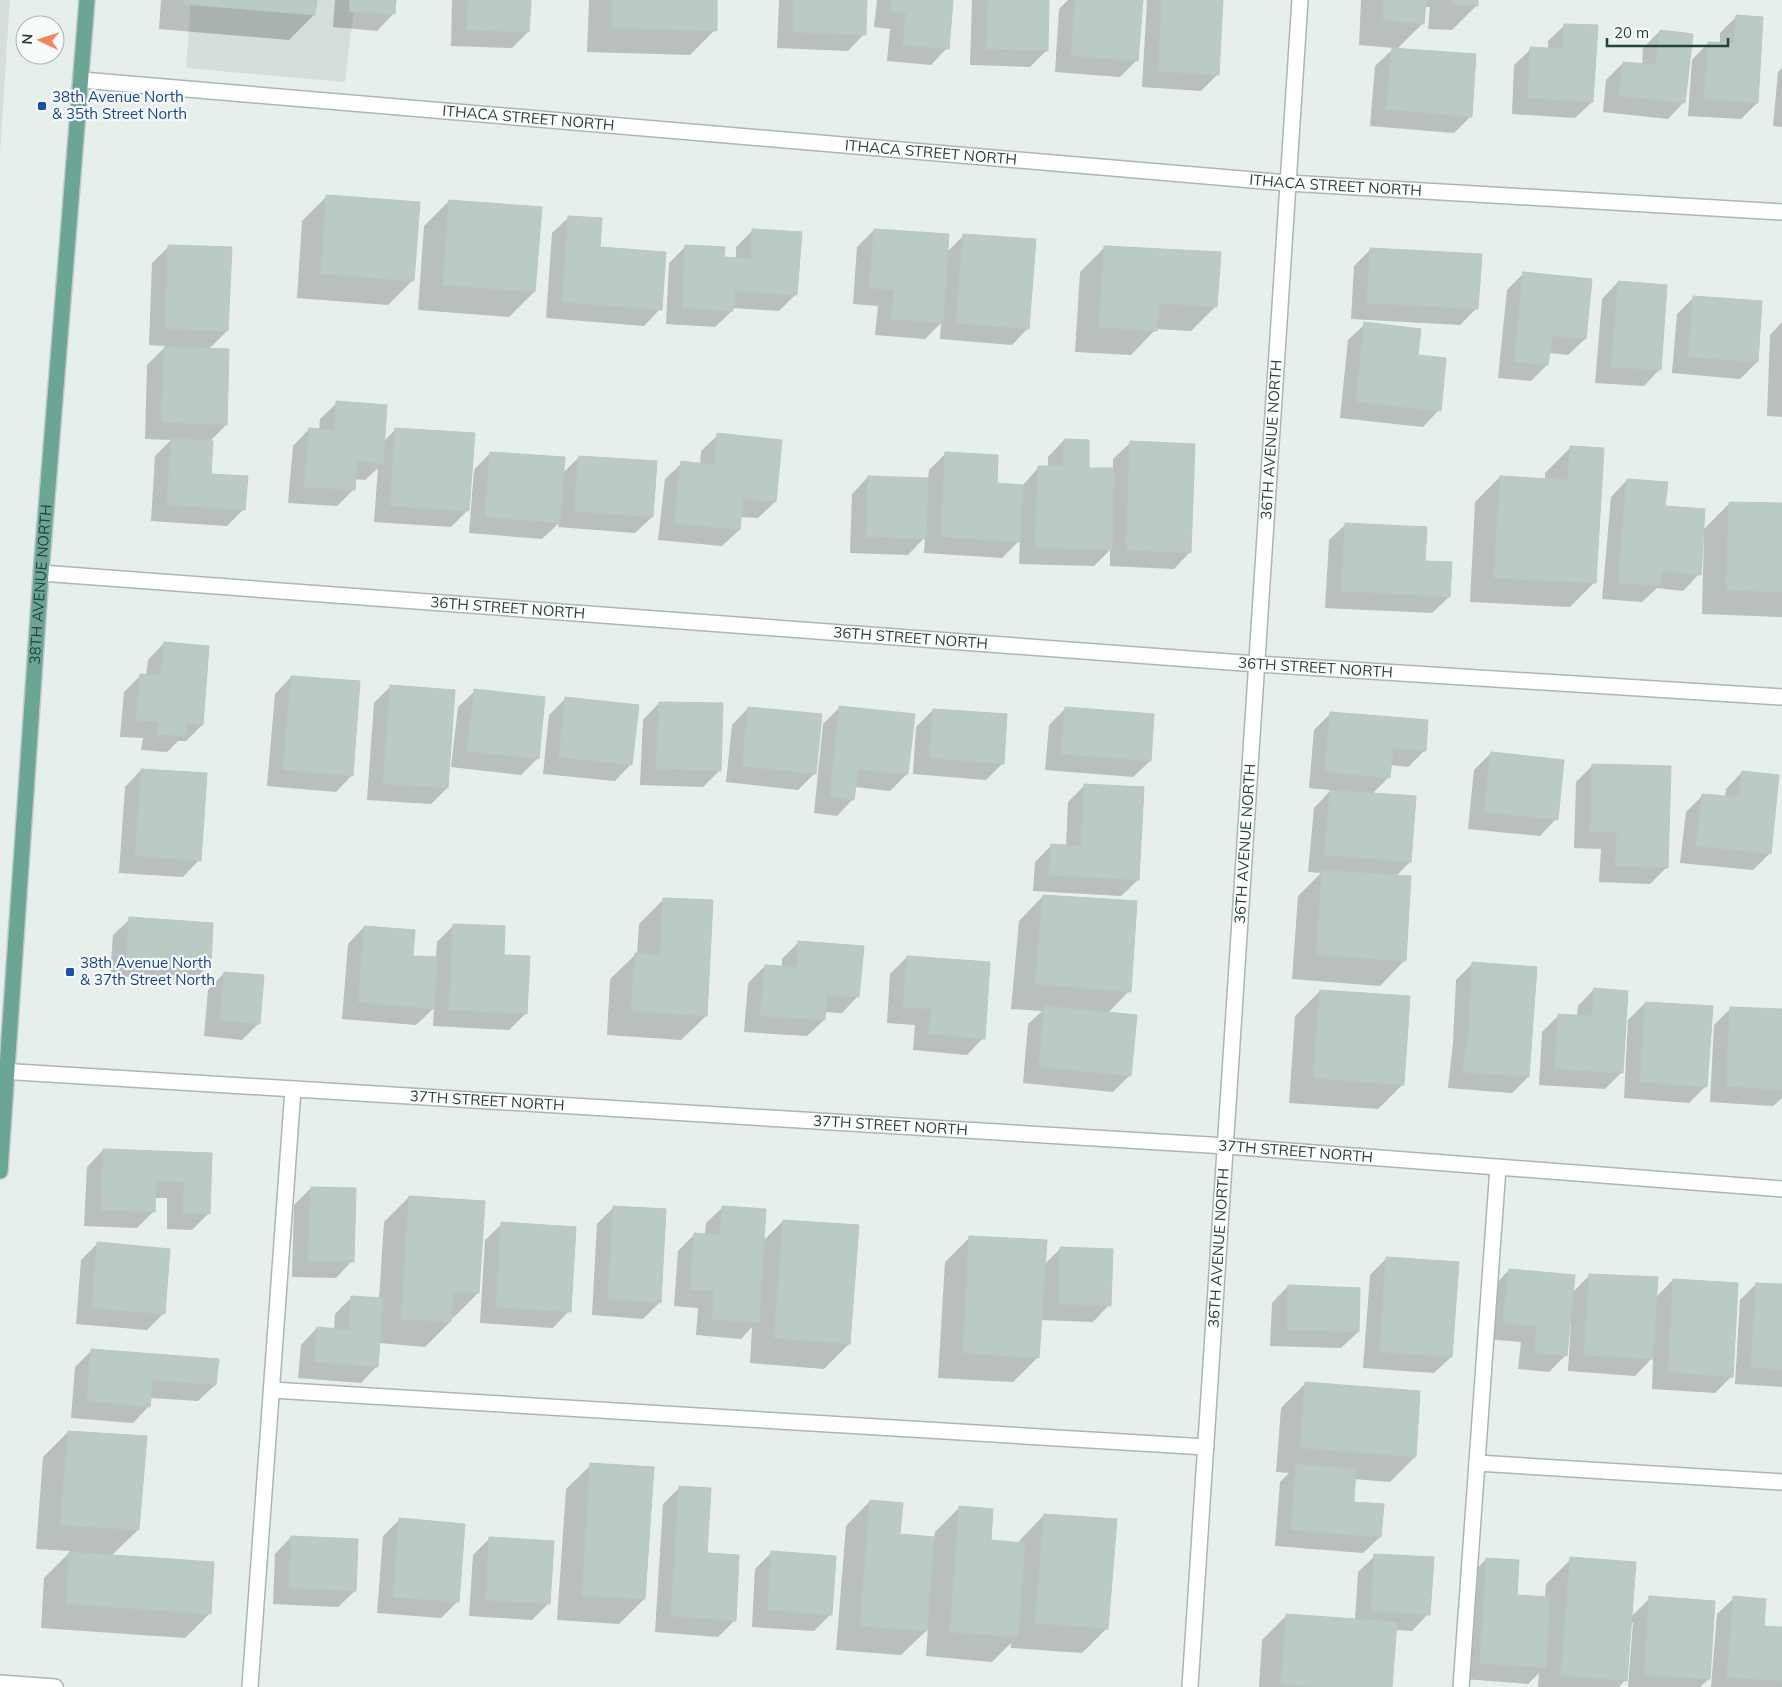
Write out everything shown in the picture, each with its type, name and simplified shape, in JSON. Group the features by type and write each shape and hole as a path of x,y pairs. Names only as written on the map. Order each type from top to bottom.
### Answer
{"main road":[{"name":"38TH AVENUE NORTH","path":"0,1171 3,1071 40,573 82,80 87,0"}],"street":[{"name":"36TH AVENUE NORTH","path":"1190,1687 1300,0"},
{"name":"ITHACA STREET NORTH","path":"82,80 1288,183 1782,212"},
{"name":"36TH STREET NORTH","path":"40,573 1257,664 1782,697"},
{"name":"37TH STREET NORTH","path":"3,1071 1226,1146 1782,1189"},
{"path":"250,1687 293,1089"},
{"path":"1461,1687 1498,1167"},
{"path":"272,1390 1206,1447"},
{"path":"1477,1463 1782,1482"},
{"path":"0,1684 55,1687"}],"shaded area":[{"path":"0,0 10,0 0,152"},
{"path":"191,0 355,0 345,82 186,68"}],"building":[{"path":"184,0 317,0 315,15 184,4"},
{"path":"350,0 396,0 395,14 349,11"},
{"path":"468,0 531,0 529,32 467,30"},
{"path":"612,0 717,0 717,31 612,28"},
{"path":"794,0 867,0 866,35 794,32"},
{"path":"891,0 953,0 949,49 903,45 906,13 890,11"},
{"path":"988,0 1049,0 1048,51 986,49"},
{"path":"1075,0 1143,0 1138,61 1071,56"},
{"path":"1162,0 1223,0 1219,75 1158,71"},
{"path":"1384,0 1426,0 1424,24 1383,20"},
{"path":"1453,0 1478,0 1478,6 1452,4"},
{"path":"1736,15 1763,17 1758,103 1704,99 1708,42 1734,43"},
{"path":"1564,24 1598,25 1593,102 1528,98 1530,47 1563,49"},
{"path":"1660,30 1693,34 1685,103 1619,96 1623,62 1656,65"},
{"path":"1392,48 1476,54 1472,117 1386,109"},
{"path":"326,195 420,202 414,281 321,274"},
{"path":"449,200 542,207 535,292 443,285"},
{"path":"568,216 602,218 600,247 666,252 662,310 562,302"},
{"path":"752,229 802,232 797,295 735,291 733,311 682,308 685,245 725,247 724,257 751,259"},
{"path":"874,229 949,234 943,323 891,319 894,290 869,288"},
{"path":"963,234 1036,239 1029,329 956,323"},
{"path":"168,245 232,247 228,331 165,329"},
{"path":"1104,246 1221,252 1217,307 1159,303 1157,331 1099,327"},
{"path":"1370,248 1482,254 1478,309 1367,303"},
{"path":"1523,272 1592,279 1586,339 1552,336 1548,365 1514,362"},
{"path":"1618,281 1667,285 1661,370 1611,367"},
{"path":"1693,296 1762,301 1758,362 1688,357"},
{"path":"1364,322 1421,329 1418,355 1446,358 1441,411 1356,402"},
{"path":"164,347 229,349 227,425 161,422"},
{"path":"336,401 387,405 383,464 357,461 355,490 304,487 309,428 334,430"},
{"path":"395,428 475,433 469,511 390,506"},
{"path":"717,433 782,440 776,502 743,499 740,530 674,523 681,461 714,465"},
{"path":"171,438 213,441 211,474 248,476 245,510 167,505"},
{"path":"1064,439 1089,440 1089,468 1114,468 1112,550 1035,548 1038,466 1063,466"},
{"path":"1130,441 1195,444 1191,553 1126,550"},
{"path":"1570,446 1604,448 1596,583 1494,578 1500,476 1568,480"},
{"path":"490,452 565,457 560,523 485,517"},
{"path":"945,452 998,455 997,483 1023,485 1020,542 941,537"},
{"path":"579,456 657,461 653,517 574,511"},
{"path":"868,476 928,478 926,539 866,537"},
{"path":"1627,479 1668,482 1665,506 1705,509 1701,575 1662,571 1660,586 1618,583"},
{"path":"1729,502 1782,503 1782,592 1726,590"},
{"path":"1345,523 1427,527 1425,561 1452,562 1450,597 1341,591"},
{"path":"164,642 209,646 203,725 186,723 185,736 157,734 159,722 136,721 140,674 161,675"},
{"path":"291,676 360,681 353,776 283,770"},
{"path":"390,685 455,690 448,788 383,784"},
{"path":"474,689 545,697 539,759 467,751"},
{"path":"565,697 639,705 632,765 559,757"},
{"path":"659,702 723,703 721,771 656,769"},
{"path":"839,706 915,714 908,774 858,770 854,800 830,797"},
{"path":"748,707 822,714 816,774 742,766"},
{"path":"1065,707 1154,714 1151,761 1061,754"},
{"path":"933,709 1007,714 1004,764 929,758"},
{"path":"1330,712 1428,720 1426,751 1393,748 1390,778 1325,772"},
{"path":"1491,752 1564,760 1558,820 1484,812"},
{"path":"1592,764 1671,766 1668,868 1615,866 1617,832 1590,832"},
{"path":"141,769 207,773 201,861 135,856"},
{"path":"1742,771 1779,775 1771,854 1696,846 1702,794 1739,797"},
{"path":"1084,784 1144,787 1139,880 1049,875 1051,844 1081,846"},
{"path":"1330,790 1416,796 1411,862 1324,855"},
{"path":"1322,870 1411,876 1406,961 1316,955"},
{"path":"1043,895 1137,901 1131,992 1035,984"},
{"path":"663,898 713,900 707,1016 631,1011 635,953 660,955"},
{"path":"129,917 213,923 211,965 126,960"},
{"path":"453,924 505,926 504,955 530,956 527,1014 449,1010"},
{"path":"364,926 415,930 413,956 438,957 434,1009 358,1002"},
{"path":"798,941 864,946 859,997 827,995 825,1020 760,1016 765,965 797,967"},
{"path":"907,956 990,962 985,1039 929,1034 931,1009 903,1007"},
{"path":"1472,962 1537,967 1529,1077 1463,1072 1469,1026"},
{"path":"224,972 264,975 260,1024 220,1020"},
{"path":"1594,988 1628,991 1623,1073 1555,1069 1558,1014 1592,1016"},
{"path":"1320,990 1410,996 1404,1085 1313,1078"},
{"path":"1645,1002 1713,1006 1707,1087 1640,1082"},
{"path":"1044,1006 1137,1015 1131,1076 1039,1067"},
{"path":"1730,1007 1782,1009 1782,1090 1726,1086"},
{"path":"103,1149 212,1153 210,1214 183,1213 184,1182 156,1181 155,1212 101,1210"},
{"path":"311,1187 356,1188 354,1262 308,1261"},
{"path":"409,1196 485,1201 479,1293 453,1292 451,1322 401,1319"},
{"path":"613,1206 666,1209 661,1303 608,1299"},
{"path":"722,1206 766,1209 759,1323 712,1319 714,1291 690,1290 694,1233 720,1235"},
{"path":"783,1220 859,1225 850,1344 774,1338"},
{"path":"501,1222 576,1227 571,1312 496,1307"},
{"path":"969,1236 1047,1240 1039,1358 963,1353"},
{"path":"97,1242 170,1249 165,1314 92,1308"},
{"path":"1060,1247 1113,1249 1111,1306 1058,1304"},
{"path":"1386,1257 1459,1262 1452,1357 1380,1352"},
{"path":"1509,1269 1575,1275 1567,1356 1534,1353 1537,1326 1503,1323"},
{"path":"1589,1274 1658,1277 1653,1359 1584,1355"},
{"path":"1673,1279 1738,1283 1733,1377 1668,1372"},
{"path":"1756,1283 1782,1284 1782,1370 1751,1367"},
{"path":"1288,1285 1360,1288 1359,1332 1287,1330"},
{"path":"351,1296 383,1298 378,1367 314,1362 317,1327 349,1330"},
{"path":"91,1349 219,1359 216,1385 153,1380 150,1407 87,1401"},
{"path":"1305,1382 1420,1391 1416,1457 1300,1448"},
{"path":"68,1431 147,1436 139,1530 60,1525"},
{"path":"590,1463 654,1467 645,1599 582,1596"},
{"path":"1296,1464 1356,1469 1354,1502 1384,1504 1381,1537 1291,1530"},
{"path":"679,1486 711,1488 707,1553 739,1555 736,1621 671,1616"},
{"path":"870,1500 903,1503 900,1534 934,1537 927,1631 860,1626"},
{"path":"959,1506 993,1509 991,1540 1025,1543 1018,1637 950,1632"},
{"path":"1044,1514 1117,1519 1108,1629 1035,1623"},
{"path":"399,1518 465,1524 459,1602 393,1597"},
{"path":"291,1536 358,1539 356,1591 289,1588"},
{"path":"489,1537 554,1541 550,1604 486,1600"},
{"path":"771,1551 836,1556 832,1615 768,1610"},
{"path":"69,1552 214,1562 211,1614 66,1604"},
{"path":"1374,1554 1434,1557 1430,1615 1371,1611"},
{"path":"1570,1557 1636,1562 1627,1681 1561,1675"},
{"path":"1486,1558 1519,1560 1517,1595 1550,1597 1546,1668 1480,1663"},
{"path":"1649,1596 1715,1601 1710,1679 1644,1675"},
{"path":"1733,1596 1766,1599 1764,1626 1782,1627 1782,1681 1727,1677"},
{"path":"1286,1614 1397,1622 1392,1687 1315,1687 1281,1684"}],"place":[{"name":"38th Avenue North & 35th Street North","path":"42,106"},
{"name":"38th Avenue North & 37th Street North","path":"70,972"}]}
